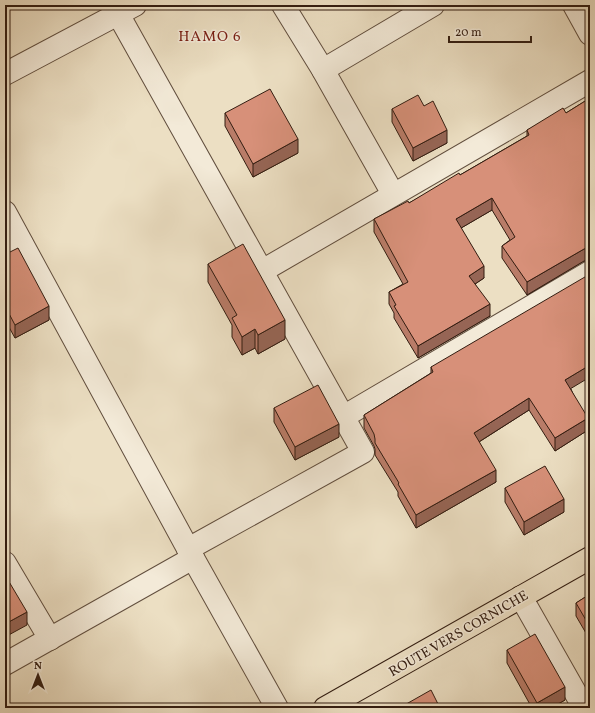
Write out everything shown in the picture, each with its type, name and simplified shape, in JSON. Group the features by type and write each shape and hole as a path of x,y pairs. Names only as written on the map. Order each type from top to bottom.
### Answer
{"main road":[{"name":"ROUTE VERS CORNICHE","path":"325,708 590,558"}],"street":[{"path":"282,5 323,70 393,194"},
{"path":"323,70 433,5"},
{"path":"574,5 590,34"},
{"path":"5,74 122,8 262,271 363,452 50,639 5,664"},
{"path":"262,271 590,81"},
{"path":"5,212 14,250 190,554 277,708"},
{"path":"343,417 590,272"},
{"path":"5,563 50,639"},
{"path":"521,597 584,708"}],"building":[{"path":"270,89 298,139 253,164 225,113"},
{"path":"418,95 424,106 433,101 447,130 413,148 392,109"},
{"path":"590,98 590,247 527,282 502,246 515,237 492,198 456,219 484,266 469,276 490,304 418,346 394,306 396,305 389,292 408,282 374,219 408,201 409,203 459,173 460,175 529,135 527,130 563,108 566,113"},
{"path":"243,244 285,320 258,335 255,329 242,337 232,318 237,315 208,264"},
{"path":"18,248 49,306 15,325 5,306 5,254"},
{"path":"590,274 590,365 565,380 588,418 555,438 529,398 474,433 496,470 416,515 375,443 374,434 364,415 433,372 431,367"},
{"path":"318,385 339,424 295,447 274,408"},
{"path":"545,466 564,499 524,522 505,488"},
{"path":"8,580 27,612 5,624 5,581"},
{"path":"590,594 590,627 576,603"},
{"path":"535,634 565,687 537,703 507,650"},
{"path":"431,690 440,708 401,708 401,707"}],"district":[{"name":"HAMO 6","path":"210,36"}]}
